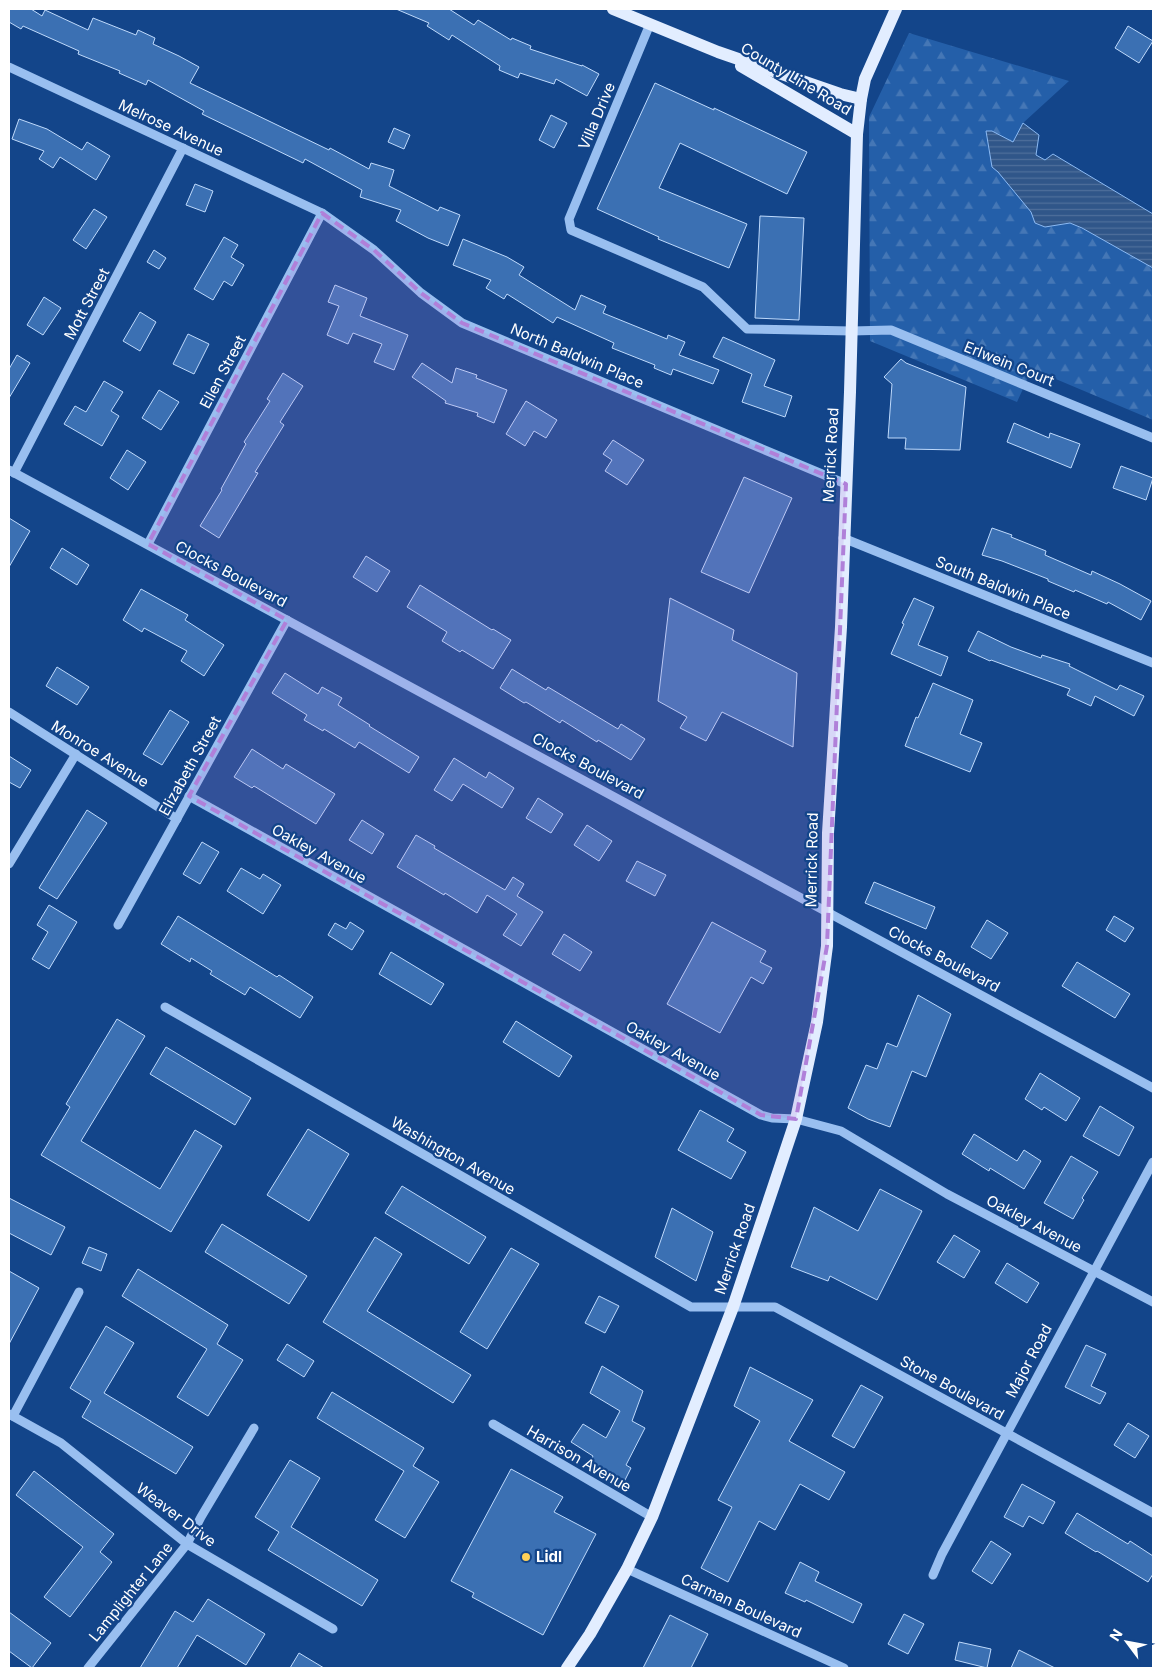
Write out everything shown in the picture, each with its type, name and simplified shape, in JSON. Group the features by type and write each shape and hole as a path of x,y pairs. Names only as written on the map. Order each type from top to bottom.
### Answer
{"main road":[{"name":"County Line Road","path":"613,9 718,52 840,94 861,99"},
{"name":"Merrick Road","path":"567,1668 590,1634 627,1569 652,1517 733,1307 796,1119 817,1022 827,946 828,833 841,627 857,134 865,79 896,9"},
{"name":"County Line Road","path":"718,52 857,134"}],"street":[{"name":"Villa Drive","path":"650,24 568,219 572,230 703,287 747,329 852,331"},
{"name":"Melrose Avenue","path":"9,67 322,213"},
{"name":"Mott Street","path":"12,471 183,148"},
{"name":"North Baldwin Place","path":"322,213 374,250 421,293 462,323 846,484"},
{"name":"Ellen Street","path":"148,544 322,213"},
{"name":"Erlwein Court","path":"852,331 891,330 1153,438"},
{"name":"Clocks Boulevard","path":"12,471 1153,1088"},
{"name":"South Baldwin Place","path":"843,538 1153,663"},
{"name":"Elizabeth Street","path":"118,925 287,620"},
{"name":"Monroe Avenue","path":"9,712 177,818"},
{"path":"9,864 76,754"},
{"name":"Oakley Avenue","path":"189,796 761,1115 772,1118 796,1119 841,1131 947,1194 1153,1302"},
{"name":"Washington Avenue","path":"165,1006 691,1307 733,1307"},
{"name":"Major Road","path":"933,1575 942,1554 1006,1433 1153,1162"},
{"path":"11,1415 79,1292"},
{"name":"Stone Boulevard","path":"733,1307 775,1307 1153,1513"},
{"name":"Weaver Drive","path":"11,1415 61,1443 187,1544 333,1629"},
{"name":"Harrison Avenue","path":"493,1424 652,1517"},
{"name":"Lamplighter Lane","path":"88,1668 187,1544 254,1428"},
{"name":"Carman Boulevard","path":"627,1569 844,1668"}],"highlighted area":[{"path":"322,213 374,250 421,293 462,323 846,484 827,946 796,1119 761,1115 189,796 287,620 148,544"}],"green space":[{"path":"909,33 1069,81 1023,123 1013,142 992,131 992,167 998,171 1031,212 1035,223 1045,227 1070,223 1153,268 1153,420 1032,369 1017,402 870,341 869,117"}],"shaded area":[{"path":"1023,123 1039,135 1036,155 1045,160 1053,154 1153,214 1153,268 1070,223 1045,227 1035,223 1031,212 992,167 986,131 992,131 1013,142"}],"building":[{"path":"9,9 31,9 42,16 45,10 88,30 93,18 136,35 138,30 155,38 153,44 199,67 190,83 329,150 330,148 369,169 371,163 394,170 389,186 438,211 440,207 460,215 448,246 396,221 401,210 360,197 362,190 305,159 303,163 202,114 204,111 148,80 146,85 119,73 120,71 78,54 79,51 23,26 21,29 9,22"},
{"path":"396,9 449,9 474,25 478,20 511,40 512,38 531,46 530,49 582,65 599,74 587,96 556,79 554,84 520,73 518,78 499,70 500,66 452,35 449,40 427,26 429,23"},
{"path":"1128,26 1153,41 1139,63 1115,48"},
{"path":"655,83 714,110 714,108 807,152 787,194 680,143 659,188 747,224 729,268 658,239 659,237 597,209"},
{"path":"551,115 567,123 554,148 539,140"},
{"path":"19,119 47,129 82,150 87,142 110,156 96,180 60,157 53,168 39,159 44,151 12,139"},
{"path":"394,128 410,135 404,149 388,142"},
{"path":"195,184 213,191 205,212 186,205"},
{"path":"94,209 107,217 86,249 73,240"},
{"path":"760,216 804,218 799,320 755,318"},
{"path":"224,237 238,245 231,257 244,265 232,286 224,281 213,300 194,289"},
{"path":"463,239 507,257 524,267 519,275 575,310 581,295 606,306 603,313 667,339 668,335 685,342 679,355 719,370 713,384 673,369 671,375 654,368 655,365 612,348 614,343 557,317 553,323 507,294 504,299 486,288 491,280 453,265"},
{"path":"154,250 166,258 159,269 147,262"},
{"path":"335,285 367,298 360,316 408,335 394,370 374,362 382,344 353,333 348,344 327,335 339,306 328,302"},
{"path":"44,297 61,308 43,335 27,325"},
{"path":"140,312 156,322 140,351 123,341"},
{"path":"188,334 209,344 194,374 173,364"},
{"path":"723,337 775,360 764,386 792,396 785,417 742,402 752,374 713,357"},
{"path":"17,355 30,363 9,398 9,369"},
{"path":"901,359 906,363 966,387 960,450 905,449 906,438 888,438 892,384 884,377"},
{"path":"422,363 452,383 456,368 477,375 476,378 507,390 494,423 477,416 478,413 445,403 446,401 412,377"},
{"path":"283,373 303,386 280,422 284,425 255,472 258,473 219,538 200,526 222,490 246,444 244,442 270,401 267,399"},
{"path":"104,381 123,392 111,411 119,416 102,446 64,424 75,406 86,412"},
{"path":"159,390 179,402 161,430 142,418"},
{"path":"526,401 557,420 546,438 534,431 525,446 506,434"},
{"path":"1014,423 1049,438 1050,433 1080,444 1071,468 1007,442"},
{"path":"613,440 644,460 627,485 605,471 612,460 603,454"},
{"path":"127,450 146,462 128,490 110,478"},
{"path":"1121,466 1153,478 1146,500 1113,488"},
{"path":"744,477 792,498 749,593 701,572"},
{"path":"9,518 30,531 9,567"},
{"path":"992,528 1046,551 1045,555 1091,575 1092,571 1151,601 1141,620 1108,602 1107,604 1075,590 1074,592 1048,581 1048,579 982,555"},
{"path":"62,548 89,565 77,585 50,568"},
{"path":"366,556 390,571 377,592 353,577"},
{"path":"420,585 511,640 493,669 462,650 460,652 442,641 447,632 407,607"},
{"path":"141,589 188,615 185,620 224,645 204,676 181,661 187,651 144,628 142,632 123,620"},
{"path":"670,598 734,630 732,640 797,673 793,747 722,712 706,741 680,728 687,717 658,701"},
{"path":"914,598 934,607 918,645 948,657 941,676 891,654 904,624 902,623"},
{"path":"978,631 1011,647 1041,658 1042,655 1070,664 1069,666 1117,690 1120,685 1144,696 1134,716 1095,696 1091,706 1067,695 1070,689 990,661 968,651"},
{"path":"57,667 89,687 77,705 46,686"},
{"path":"512,669 546,690 548,687 618,729 621,724 645,739 631,760 562,720 560,723 500,688"},
{"path":"285,673 318,694 322,687 342,698 338,705 419,757 409,773 359,742 355,748 324,729 323,731 304,720 307,715 272,693"},
{"path":"933,683 973,700 960,734 982,743 970,772 905,746 916,717 918,718"},
{"path":"170,710 189,722 162,765 143,754"},
{"path":"252,749 283,769 286,764 335,794 316,824 254,786 252,788 234,777"},
{"path":"9,756 31,770 20,788 9,782"},
{"path":"454,758 486,778 489,772 514,788 502,808 463,784 452,801 434,790"},
{"path":"538,798 563,814 551,833 526,818"},
{"path":"87,810 107,823 57,899 39,888"},
{"path":"362,820 384,834 372,854 349,840"},
{"path":"587,825 612,841 599,861 574,845"},
{"path":"416,835 435,846 434,848 505,890 513,877 524,884 517,896 543,912 521,946 503,935 517,914 487,895 477,913 397,867"},
{"path":"202,842 219,852 200,884 183,874"},
{"path":"637,861 666,875 655,896 626,881"},
{"path":"241,868 260,879 263,874 281,885 263,914 227,891"},
{"path":"874,882 935,907 926,929 865,903"},
{"path":"49,905 77,922 49,969 32,959 48,932 37,925"},
{"path":"178,916 313,997 300,1018 250,987 245,995 210,974 212,971 191,958 190,962 161,944"},
{"path":"1114,916 1134,928 1125,942 1106,930"},
{"path":"987,920 1008,933 991,959 971,947"},
{"path":"350,922 364,931 352,950 328,935 335,923 346,929"},
{"path":"712,922 766,951 760,962 772,968 763,984 751,977 720,1033 667,1004"},
{"path":"564,934 592,952 580,971 552,954"},
{"path":"391,952 444,984 431,1005 379,974"},
{"path":"1077,962 1130,994 1115,1018 1062,986"},
{"path":"918,995 951,1014 926,1077 912,1071 890,1127 868,1119 848,1108 866,1065 877,1069 887,1043 897,1047"},
{"path":"117,1019 145,1036 81,1141 160,1189 195,1130 222,1146 171,1232 41,1155 70,1107 66,1104"},
{"path":"516,1021 572,1056 559,1077 503,1042"},
{"path":"166,1047 251,1098 235,1125 150,1074"},
{"path":"1040,1073 1080,1098 1066,1121 1044,1107 1042,1110 1025,1099"},
{"path":"1100,1106 1134,1127 1119,1156 1083,1136"},
{"path":"700,1110 734,1129 727,1141 746,1152 731,1179 678,1150"},
{"path":"308,1129 349,1154 309,1221 267,1195"},
{"path":"974,1134 1017,1161 1024,1150 1041,1161 1024,1189 990,1168 989,1171 962,1154"},
{"path":"1071,1156 1098,1172 1082,1198 1084,1200 1073,1219 1044,1203"},
{"path":"402,1186 486,1237 469,1264 385,1213"},
{"path":"880,1189 922,1211 877,1300 830,1276 828,1281 791,1267 814,1207 858,1231"},
{"path":"9,1198 65,1227 51,1255 9,1233"},
{"path":"672,1208 713,1232 696,1281 655,1257"},
{"path":"222,1224 307,1276 289,1304 205,1252"},
{"path":"954,1235 980,1251 964,1278 937,1262"},
{"path":"375,1237 402,1254 367,1311 471,1375 453,1403 323,1322"},
{"path":"89,1247 107,1254 101,1271 82,1263"},
{"path":"511,1248 539,1264 487,1349 460,1332"},
{"path":"1007,1263 1039,1283 1027,1303 995,1283"},
{"path":"138,1269 228,1325 217,1344 243,1360 208,1416 177,1397 207,1349 122,1296"},
{"path":"9,1271 39,1288 9,1344"},
{"path":"599,1296 619,1306 605,1333 585,1323"},
{"path":"106,1326 134,1343 104,1393 193,1447 176,1474 82,1417 91,1401 70,1388"},
{"path":"287,1344 314,1361 304,1377 277,1360"},
{"path":"1086,1345 1106,1354 1091,1386 1106,1393 1100,1404 1065,1387"},
{"path":"602,1366 643,1391 632,1421 645,1428 626,1465 631,1468 624,1482 590,1462 593,1456 571,1442 583,1424 606,1438 620,1411 590,1393"},
{"path":"750,1367 813,1400 789,1441 845,1472 829,1500 800,1484 775,1530 759,1521 728,1582 701,1568 732,1507 718,1500 760,1421 734,1406"},
{"path":"861,1385 883,1397 854,1448 832,1436"},
{"path":"332,1392 424,1448 413,1466 439,1482 405,1538 375,1520 404,1471 317,1418"},
{"path":"1128,1423 1149,1436 1135,1458 1114,1445"},
{"path":"290,1460 320,1478 291,1527 378,1580 362,1606 268,1550 279,1532 255,1517"},
{"path":"511,1469 563,1497 554,1512 596,1534 543,1635 472,1597 474,1593 451,1581"},
{"path":"34,1471 114,1534 100,1552 112,1562 70,1617 44,1597 83,1547 16,1495"},
{"path":"1022,1484 1055,1502 1043,1524 1029,1516 1023,1527 1004,1517"},
{"path":"1077,1513 1128,1544 1130,1541 1153,1556 1153,1574 1148,1582 1065,1533"},
{"path":"991,1541 1011,1554 992,1584 972,1571"},
{"path":"800,1562 819,1572 815,1581 862,1604 853,1623 806,1600 805,1602 785,1593"},
{"path":"208,1599 265,1634 246,1665 197,1635 177,1668 140,1668 175,1611 193,1622"},
{"path":"9,1612 51,1643 32,1668 9,1651"},
{"path":"904,1614 924,1624 908,1654 888,1644"},
{"path":"670,1615 708,1634 691,1668 643,1668"},
{"path":"959,1642 991,1649 987,1668 955,1660"},
{"path":"1019,1650 1055,1668 1011,1668"},
{"path":"299,1653 324,1668 290,1668"}],"place":[{"name":"Lidl","path":"526,1557"}]}
